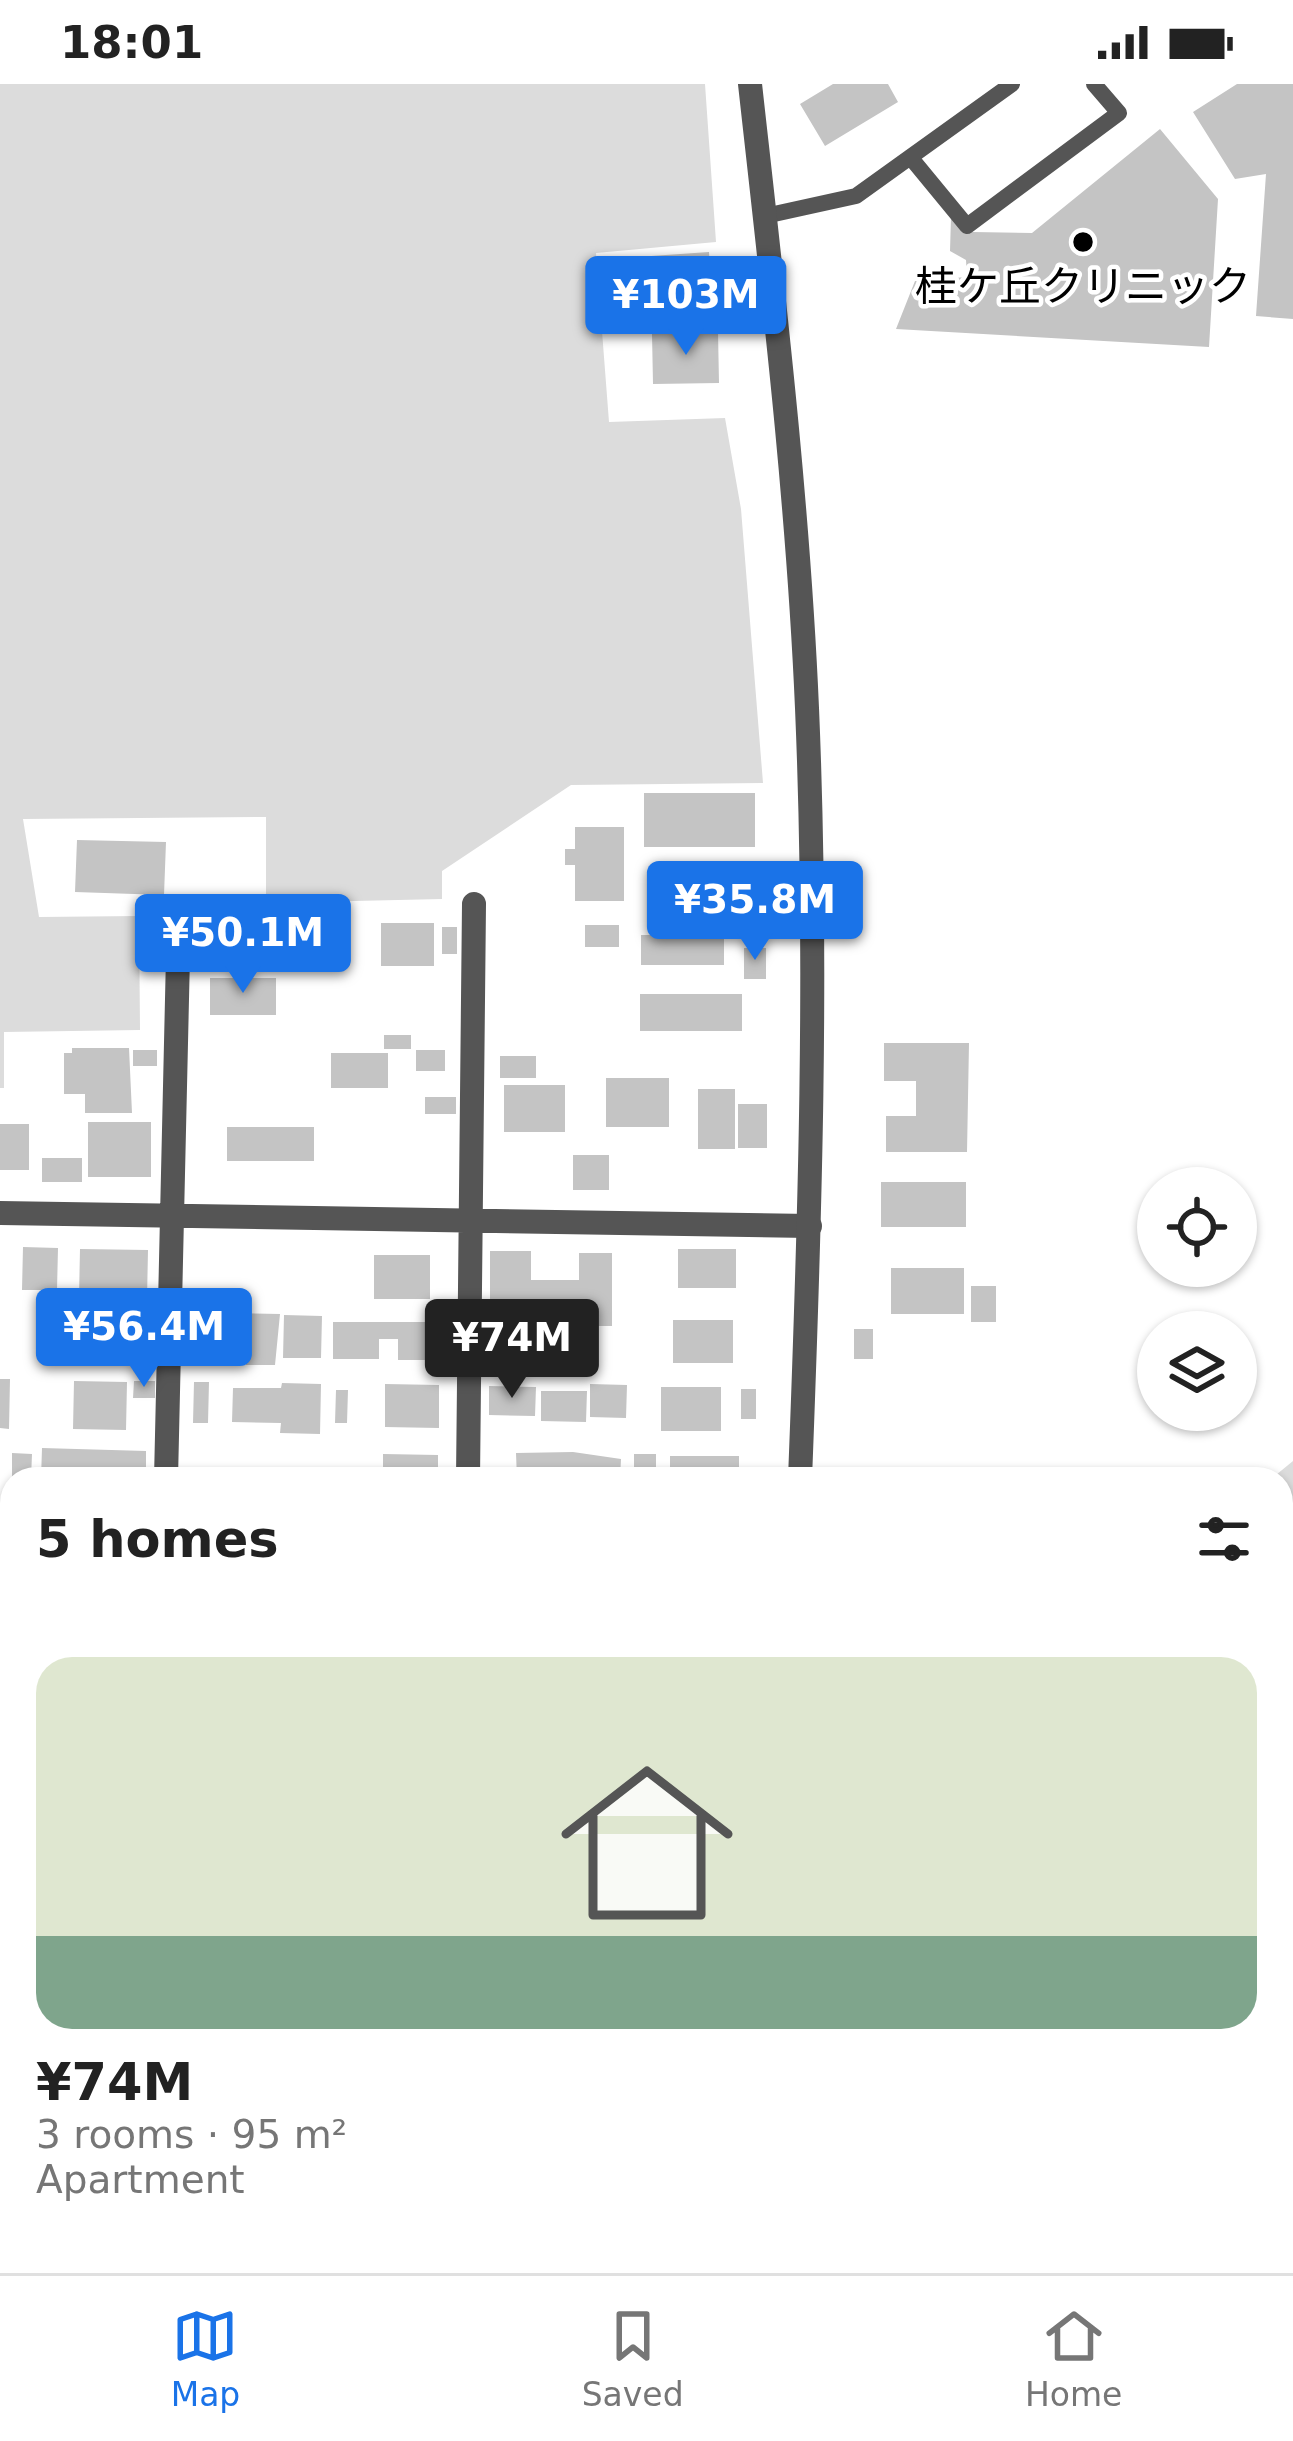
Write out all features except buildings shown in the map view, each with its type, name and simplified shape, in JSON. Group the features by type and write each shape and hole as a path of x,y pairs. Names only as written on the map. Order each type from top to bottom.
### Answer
{"street":[{"path":"750,84 806,703 810,1226 800,1467"},
{"path":"468,1467 474,904"},
{"path":"166,1467 179,912"},
{"path":"0,1213 810,1226"}],"lane":[{"path":"764,216 856,196 1012,84"},
{"path":"910,158 968,226 1119,113 1094,84"}],"shaded area":[{"path":"0,84 705,84 716,242 596,253 609,422 725,418 741,509 763,783 571,785 442,871 442,899 266,903 266,817 23,819 39,917 139,916 140,1030 4,1032 4,1088 0,1088"}],"place":[{"name":"桂ケ丘クリニック","path":"1083,242"}]}
